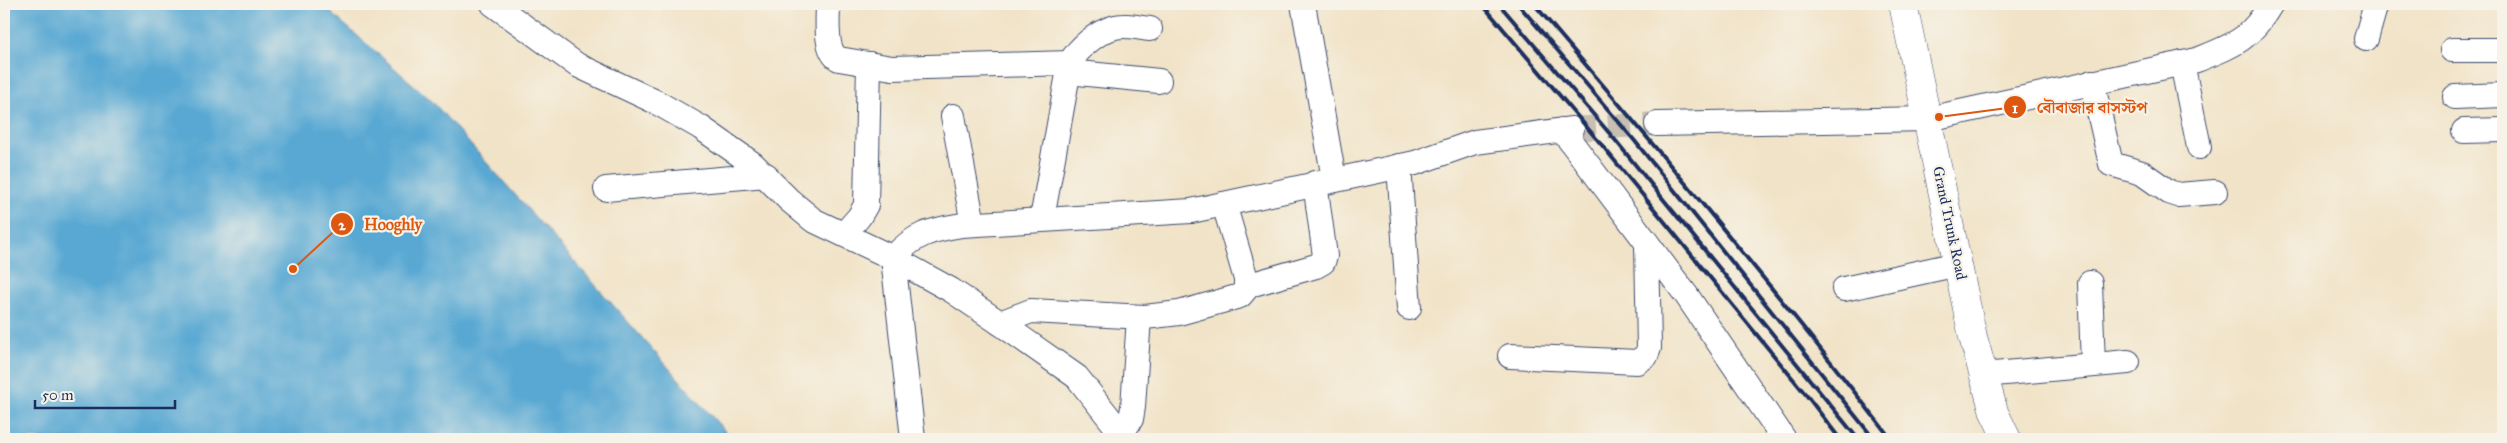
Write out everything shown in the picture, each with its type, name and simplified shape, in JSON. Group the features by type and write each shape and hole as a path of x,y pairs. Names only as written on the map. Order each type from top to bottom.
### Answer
{"main road":[{"name":"Grand Trunk Road","path":"1903,4 1983,375 1994,412 2007,439"}],"street":[{"path":"493,4 577,65 656,102 700,127 766,176 803,214 893,258 1000,323 1077,377 1124,436 1131,419 1133,407 1139,317"},
{"path":"828,4 830,45 834,57 904,68 1069,68 1159,81"},
{"path":"1000,323 1031,311 1139,317 1179,313 1240,296 1246,286 1316,266 1323,262 1326,256 1325,181 1303,4"},
{"path":"1657,124 1928,118 2197,60 2237,44 2260,23 2271,4"},
{"path":"2366,39 2376,4"},
{"path":"1042,219 1069,68 1076,53 1092,39 1115,27 1150,29"},
{"path":"2452,50 2503,50"},
{"path":"2182,63 2199,147"},
{"path":"844,234 866,205 870,64"},
{"path":"2092,82 2111,164 2142,173 2169,192 2178,195 2215,192"},
{"path":"2455,98 2503,95"},
{"path":"953,116 973,224"},
{"path":"913,439 893,258 905,245 928,232 973,224 1191,211 1399,166 1475,142 1567,130 1687,296 1784,439"},
{"path":"2464,131 2503,130"},
{"path":"1399,166 1409,308"},
{"path":"606,189 766,176"},
{"path":"1224,204 1246,286"},
{"path":"1510,356 1636,362 1646,356 1649,348 1647,243"},
{"path":"1844,289 1958,264"},
{"path":"2090,283 2093,365"},
{"path":"1983,375 2128,362"}],"water":[{"path":"4,4 321,4 431,100 732,439 4,439"}],"tunnel":[{"path":"1572,129 1657,124"}],"railway":[{"path":"1482,4 1601,144 1840,439"},
{"path":"1499,4 1616,141 1858,439"},
{"path":"1518,4 1634,140 1874,439"},
{"path":"1534,4 1715,220 1891,439"}],"place":[{"name":"বৌবাজার বাসস্টপ","path":"1939,117"},
{"name":"Hooghly","path":"293,269"}]}
